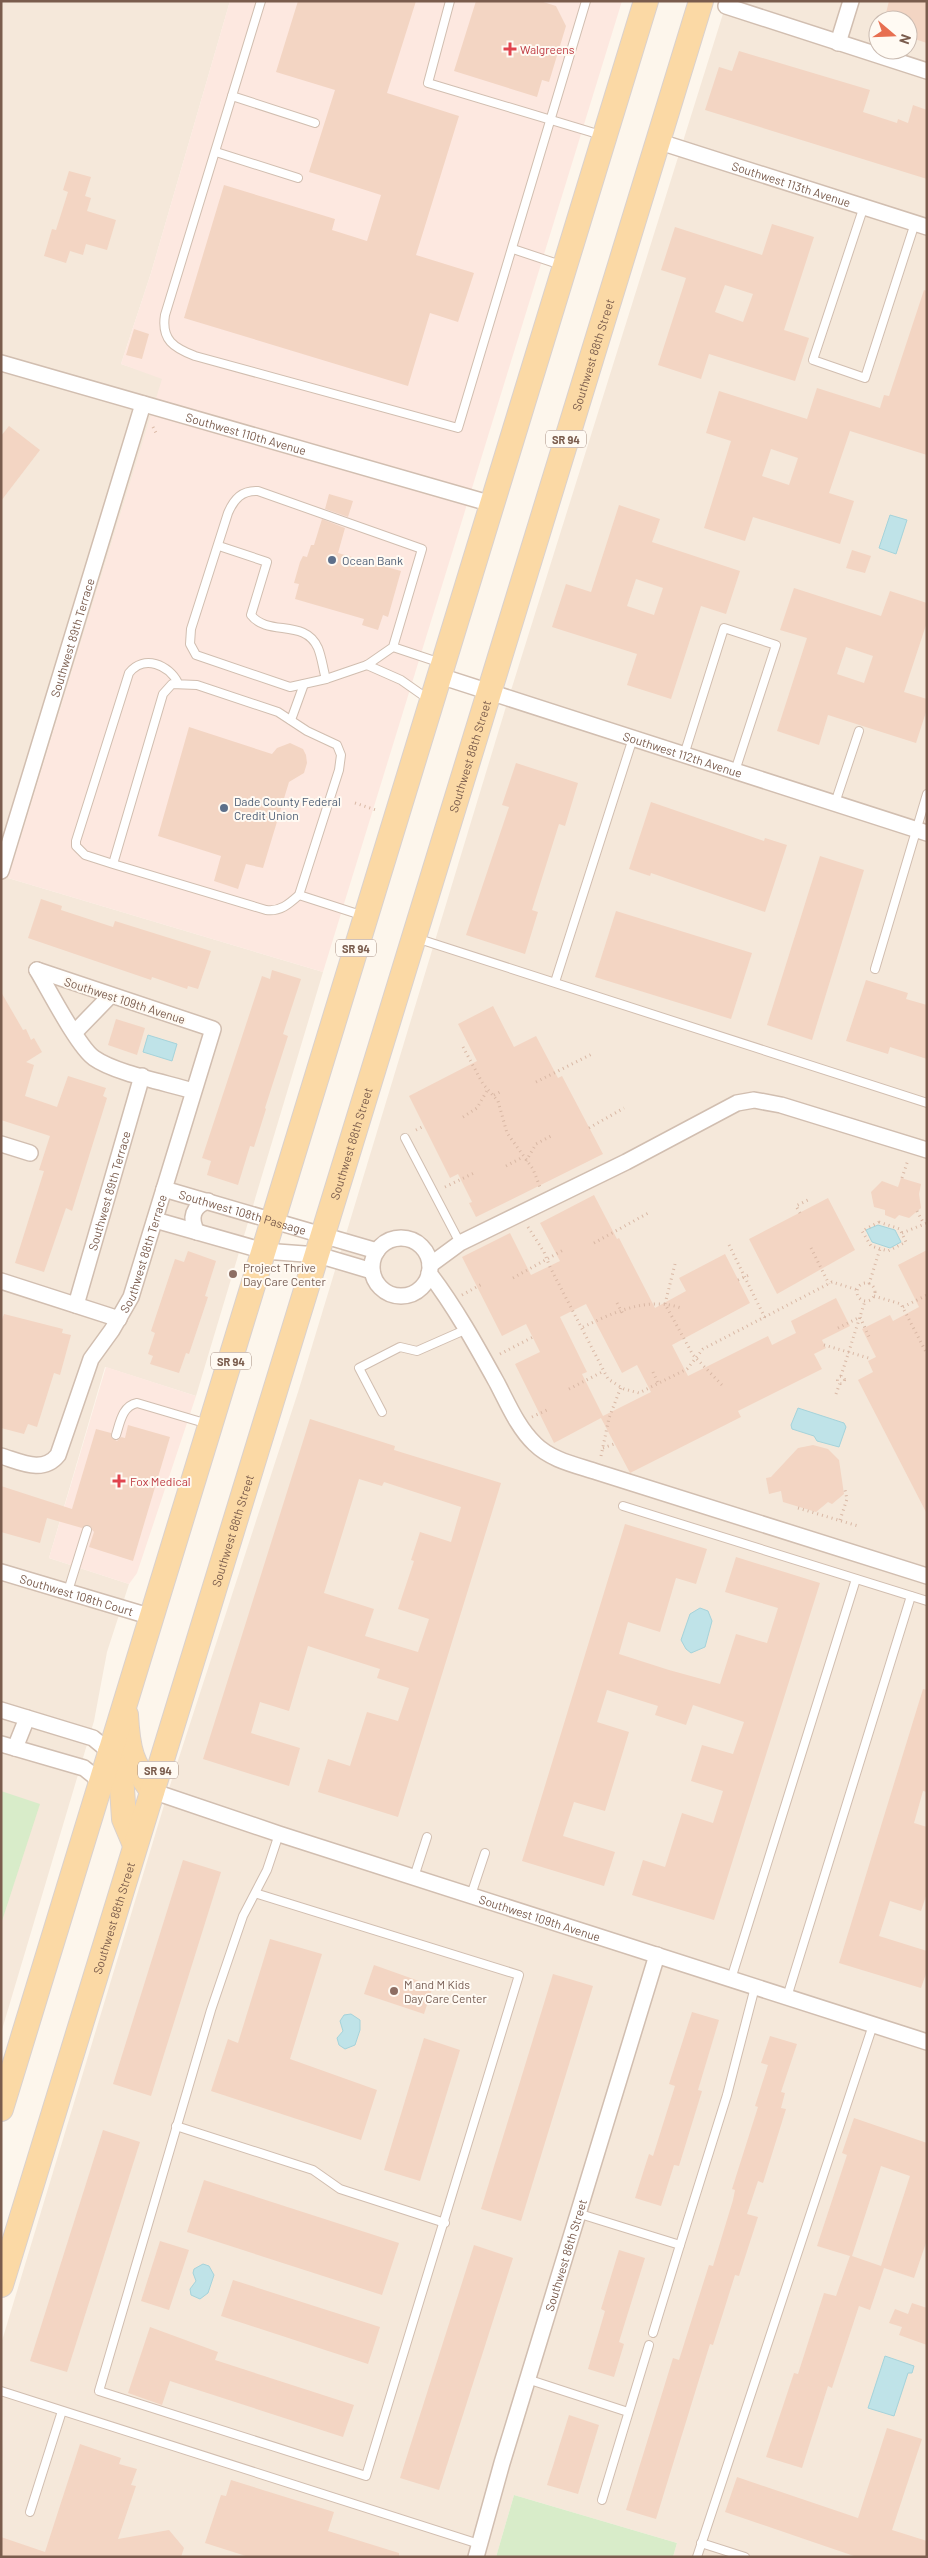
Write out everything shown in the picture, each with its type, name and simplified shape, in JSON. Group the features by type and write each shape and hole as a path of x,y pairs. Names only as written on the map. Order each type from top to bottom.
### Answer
{"main road":[{"name":"SR 94","path":"1,2109 212,1425 646,1"},
{"name":"Southwest 88th Street","path":"1,2285 701,1"},
{"path":"125,1703 128,1740 136,1769 152,1791"},
{"path":"110,1752 122,1788 124,1819 135,1845"}],"street":[{"path":"838,43 852,1"},
{"path":"726,6 927,71"},
{"name":"Southwest 113th Avenue","path":"657,141 921,225"},
{"name":"Southwest 110th Avenue","path":"1,363 492,504"},
{"name":"Southwest 89th Terrace","path":"1,871 143,404"},
{"name":"Southwest 112th Avenue","path":"441,670 489,692 921,831"},
{"name":"Southwest 109th Avenue","path":"75,1032 37,970 213,1029"},
{"path":"110,996 75,1032 95,1059 142,1076 194,1091"},
{"name":"Southwest 88th Terrace","path":"1,1456 32,1465 49,1464 58,1455 91,1359 119,1319 131,1296 213,1029"},
{"name":"Southwest 89th Terrace","path":"76,1305 142,1076"},
{"path":"321,1245 372,1271 380,1287 395,1295 413,1293 420,1288 430,1269 460,1244 626,1162 732,1105 746,1101 781,1105 927,1150"},
{"path":"1,1144 30,1152"},
{"name":"Southwest 108th Passage","path":"164,1188 273,1220 321,1245"},
{"path":"196,1232 192,1218 195,1210 200,1204 208,1202"},
{"name":"Southwest 108th Passage","path":"155,1220 264,1251 321,1245"},
{"path":"372,1271 377,1251 391,1239 409,1238 424,1248 430,1269 467,1329 521,1426 536,1445 552,1456 597,1472 927,1576"},
{"path":"321,1245 377,1251"},
{"path":"1,1281 119,1319"},
{"name":"Southwest 108th Court","path":"1,1572 152,1617"},
{"path":"1,1710 93,1738 110,1752"},
{"path":"27,1718 8,1746 84,1768 94,1776 100,1786"},
{"name":"Southwest 109th Avenue","path":"152,1791 279,1834 927,2042"},
{"name":"Southwest 86th Street","path":"478,2550 577,2213 657,1955"}],"lane":[{"path":"261,1 163,323 167,340 178,349 196,356 458,428 586,1"},
{"path":"450,1 428,83 604,136"},
{"path":"232,96 315,123"},
{"path":"216,152 298,178"},
{"path":"864,206 813,360 865,378 921,225"},
{"path":"513,249 565,266"},
{"path":"250,491 258,491 422,549 393,647 368,665 326,679 290,687 196,654 189,641 191,629 231,506 238,496 250,491"},
{"path":"219,546 268,562 251,615 265,624 295,629 310,637 318,648 326,679"},
{"path":"684,755 724,628 776,645 736,771"},
{"path":"393,647 441,670"},
{"path":"113,864 163,694 167,687 178,683 197,685 278,712 307,731 333,742 341,754 339,770 299,895 286,906 273,911 266,910 113,864 82,854 76,846 126,679 137,665 153,664 169,670 178,683"},
{"path":"368,665 401,680 431,702"},
{"path":"291,720 304,684"},
{"path":"835,803 860,731"},
{"path":"554,982 633,738"},
{"path":"875,969 910,857 921,831 927,794"},
{"path":"299,895 366,916"},
{"path":"414,938 927,1103"},
{"path":"405,1138 460,1244"},
{"path":"382,1412 359,1368 400,1347 417,1351 467,1329"},
{"path":"116,1435 122,1414 131,1404 137,1403 212,1425"},
{"path":"623,1506 927,1601"},
{"path":"68,1591 87,1530"},
{"path":"731,1979 856,1579"},
{"path":"787,1997 911,1596"},
{"path":"255,1893 520,1975 366,2476 99,2391 211,2010 243,1916 255,1893 267,1870 279,1834"},
{"path":"414,1877 427,1837"},
{"path":"471,1895 485,1853"},
{"path":"653,2333 727,2095 755,1987"},
{"path":"697,2557 873,2025"},
{"path":"176,2126 313,2170 340,2189 445,2223"},
{"path":"577,2213 680,2245"},
{"path":"602,2500 649,2345"},
{"path":"527,2380 628,2412"},
{"path":"1,2392 478,2550"},
{"path":"30,2512 62,2411"},
{"path":"701,2543 745,2557"}],"path":[{"path":"153,428 157,436"},
{"path":"355,803 376,810"},
{"path":"463,1047 488,1089 494,1095 502,1113 507,1134 533,1169 544,1194"},
{"path":"536,1082 594,1053"},
{"path":"463,1117 477,1108 488,1089"},
{"path":"494,1095 500,1092"},
{"path":"588,1128 624,1108"},
{"path":"414,1131 424,1126"},
{"path":"526,1161 536,1144 551,1136"},
{"path":"506,1166 523,1157"},
{"path":"902,1178 904,1171"},
{"path":"443,1188 476,1172"},
{"path":"800,1213 796,1206 810,1198"},
{"path":"902,1233 925,1223 917,1211"},
{"path":"594,1243 650,1212"},
{"path":"526,1221 532,1236 547,1258 574,1315 583,1327 604,1371 611,1381 621,1387 639,1393 687,1369 703,1349 832,1282 858,1290"},
{"path":"879,1222 900,1229 902,1233 906,1242 888,1252 871,1246 862,1231 879,1222"},
{"path":"729,1245 765,1318"},
{"path":"811,1248 829,1284"},
{"path":"513,1278 565,1249"},
{"path":"869,1284 880,1249"},
{"path":"675,1264 665,1304 695,1357 722,1385"},
{"path":"738,1280 751,1274"},
{"path":"465,1293 482,1284"},
{"path":"858,1290 863,1284 869,1284 874,1288 874,1296"},
{"path":"858,1290 860,1298 864,1301"},
{"path":"902,1307 927,1295"},
{"path":"836,1394 840,1383 844,1381 841,1376 864,1301 874,1296 901,1304 927,1354"},
{"path":"617,1303 623,1314"},
{"path":"583,1327 621,1309 665,1304 680,1308"},
{"path":"838,1328 860,1317"},
{"path":"860,1317 870,1339"},
{"path":"497,1356 533,1337"},
{"path":"824,1345 872,1359"},
{"path":"569,1389 604,1371"},
{"path":"653,1372 658,1384"},
{"path":"600,1463 609,1418 621,1387"},
{"path":"528,1419 547,1410"},
{"path":"603,1448 614,1444"},
{"path":"838,1520 847,1499 845,1490"},
{"path":"798,1508 858,1526"}],"shaded area":[{"path":"1,1 230,1 151,273 121,364 163,378 8,878 323,972 196,1396 105,1367 49,1558 129,1584 107,1652 94,1721 1,2033"},
{"path":"230,1 622,1 323,972 8,878 162,379 121,364 151,273"},
{"path":"727,1 927,1 927,2557 673,2557 677,2543 514,2495 496,2557 1,2557 1,2344 172,1779 299,1389 508,700"},
{"path":"106,1367 196,1396 137,1573 129,1584 49,1558"}],"green space":[{"path":"1,1791 40,1804 1,1924"},
{"path":"514,2495 677,2543 673,2557 496,2557"}],"water":[{"path":"890,515 907,520 896,554 879,548"},
{"path":"148,1035 177,1044 172,1061 143,1052"},
{"path":"878,1225 895,1230 901,1242 890,1248 872,1242 866,1230"},
{"path":"798,1408 844,1423 846,1427 839,1447 817,1441 814,1436 792,1429 791,1425"},
{"path":"700,1608 708,1611 712,1621 705,1647 691,1653 686,1649 681,1640 690,1614"},
{"path":"351,2014 360,2020 360,2030 355,2045 345,2049 339,2045 337,2038 343,2031 340,2021 344,2015"},
{"path":"203,2264 209,2266 214,2275 208,2293 200,2299 191,2295 190,2289 196,2281 193,2273 194,2269"},
{"path":"885,2356 914,2366 912,2373 908,2373 894,2416 868,2408"}],"building":[{"path":"298,1 416,1 387,93 459,116 416,255 474,273 458,322 430,313 408,386 184,318 224,185 335,219 332,230 367,241 381,195 309,172 335,90 276,72"},
{"name":"Walgreens","path":"476,1 540,1 556,6 566,26 549,82 542,80 537,97 454,71"},
{"path":"889,1 927,1 927,43 918,40 918,10 887,10"},
{"path":"739,51 870,90 863,112 897,123 898,119 908,123 913,105 927,110 927,179 705,110 719,67 732,71"},
{"path":"69,171 91,177 85,196 91,198 87,211 116,220 107,250 86,244 83,255 70,251 66,263 44,256 52,229 56,230 68,192 63,190"},
{"path":"772,224 814,237 784,330 809,338 795,381 709,354 701,379 658,365 686,278 661,270 675,227 762,255","holes":["725,285 753,294 743,322 715,312"]},
{"path":"924,290 927,291 927,455 850,431 829,493 854,501 840,544 753,517 745,541 704,528 731,441 706,433 719,391 807,419 817,388 880,408 884,395 889,396","holes":["771,449 798,458 789,485 762,476"]},
{"path":"134,329 149,334 142,359 126,355"},
{"path":"9,426 40,450 1,501 1,436"},
{"path":"329,494 353,501 348,517 325,509"},
{"path":"619,505 660,519 652,542 740,571 726,614 701,606 671,699 627,685 637,654 552,627 566,584 591,592","holes":["636,579 663,588 654,615 627,606"]},
{"name":"Ocean Bank","path":"322,519 345,528 338,553 401,571 388,617 383,615 378,630 362,625 364,619 295,599 299,584 294,583 300,562 303,556 307,557 311,545 314,545"},
{"path":"852,550 871,556 865,573 846,568"},
{"path":"794,588 881,616 890,591 927,603 927,622 904,692 927,699 927,709 916,743 828,715 819,745 777,731 807,638 780,630","holes":["846,647 873,656 864,683 837,674"]},
{"name":"Dade County Federal Credit Union","path":"189,727 272,754 277,748 290,743 303,749 306,755 307,763 304,773 289,782 263,868 246,864 238,889 214,881 221,856 158,836"},
{"path":"516,763 578,783 565,826 559,824 532,910 538,912 525,954 466,935 509,807 502,805"},
{"path":"651,802 764,841 765,838 787,845 765,912 651,873 650,876 629,869"},
{"path":"820,856 864,870 812,1040 767,1025"},
{"path":"41,899 62,906 61,910 113,927 115,921 211,951 198,989 188,986 187,989 152,977 151,980 28,938"},
{"path":"616,911 752,953 731,1019 595,977"},
{"path":"272,970 301,979 283,1034 288,1036 266,1109 254,1147 250,1146 238,1185 207,1175 211,1161 202,1158 262,976 270,979"},
{"path":"866,980 908,993 906,999 927,1005 927,1059 890,1047 888,1054 846,1041"},
{"path":"1,992 23,1030 26,1029 31,1040 34,1038 42,1052 26,1062 34,1065 25,1096 57,1107 68,1076 106,1088 103,1096 107,1098 72,1211 66,1208 44,1272 15,1263 44,1171 39,1170 50,1136 1,1120"},
{"path":"493,1006 514,1047 536,1036 558,1078 562,1076 603,1154 476,1217 469,1203 472,1202 458,1174 450,1178 409,1096 477,1061 458,1024"},
{"path":"116,1019 145,1028 137,1055 108,1045"},
{"path":"901,1178 921,1184 919,1194 921,1208 909,1218 899,1215 895,1219 885,1215 885,1210 874,1207 871,1192 882,1181 898,1187"},
{"path":"594,1195 617,1239 619,1238 655,1308 686,1291 679,1278 725,1254 750,1303 672,1345 688,1376 768,1336 772,1345 796,1333 791,1321 836,1298 850,1326 822,1340 826,1348 814,1354 822,1369 738,1411 741,1417 630,1473 601,1418 554,1443 515,1364 540,1352 526,1324 502,1336 462,1257 510,1233 531,1275 560,1261 540,1223","holes":["586,1304 622,1373 637,1365 651,1392 603,1416 582,1374 587,1372 560,1317"]},
{"path":"828,1198 855,1250 777,1294 749,1239"},
{"path":"927,1250 927,1514 858,1380 873,1372 868,1361 876,1357 862,1329 890,1315 893,1321 919,1307 898,1265"},
{"path":"188,1251 216,1261 205,1296 208,1297 189,1354 186,1353 179,1373 150,1364 153,1356 148,1354 155,1333 151,1331 175,1259 184,1262"},
{"path":"4,1314 63,1329 62,1333 71,1335 60,1375 54,1373 37,1427 28,1424 24,1434 1,1428 1,1322"},
{"path":"310,1419 395,1446 394,1450 501,1483 398,1817 318,1792 328,1759 350,1766 367,1712 398,1721 409,1688 377,1678 380,1669 308,1646 289,1711 260,1702 251,1733 300,1748 289,1786 203,1759","holes":["359,1479 382,1486 384,1482 461,1507 451,1542 420,1532 411,1560 414,1561 398,1609 429,1619 418,1652 365,1636 374,1609 324,1593"]},
{"name":"Fox Medical","path":"128,1425 170,1437 133,1561 89,1547 94,1532 88,1525 82,1528 47,1518 40,1543 1,1532 1,1486 72,1509 96,1429 111,1433 112,1438 117,1441 121,1437 125,1438"},
{"path":"813,1445 828,1449 839,1460 844,1494 832,1504 828,1502 816,1512 783,1502 781,1491 769,1494 766,1478 771,1477 798,1448"},
{"path":"625,1524 707,1549 696,1584 676,1578 660,1632 628,1622 619,1654 669,1670 720,1684 736,1634 767,1643 778,1608 725,1592 736,1557 820,1583 714,1920 632,1895 643,1860 665,1867 682,1813 713,1823 723,1791 691,1781 702,1745 733,1754 744,1722 693,1705 686,1725 655,1715 658,1706 607,1690 597,1722 629,1732 605,1811 574,1802 563,1836 615,1852 604,1886 522,1861"},
{"path":"923,1689 927,1690 927,1792 923,1791 914,1823 927,1827 927,1893 921,1911 890,1901 879,1936 927,1951 927,1971 921,1988 839,1963"},
{"path":"183,1860 221,1872 151,2096 113,2084"},
{"path":"270,1939 322,1954 290,2059 377,2090 361,2140 211,2091 228,2039 238,2043"},
{"path":"374,1965 433,1986 424,2014 364,1994"},
{"path":"553,1974 593,1986 521,2221 481,2209"},
{"path":"692,2012 719,2020 698,2090 702,2091 679,2166 674,2165 661,2206 635,2198 649,2154 653,2156 675,2086 669,2084"},
{"path":"770,2036 797,2044 781,2092 785,2093 781,2108 786,2109 763,2183 758,2181 747,2214 758,2217 739,2276 735,2275 713,2345 710,2344 656,2519 626,2510 673,2358 679,2360 709,2265 713,2266 733,2200 735,2190 732,2189 758,2107 755,2106 768,2065 761,2063"},
{"path":"424,2038 460,2050 420,2181 384,2170"},
{"path":"854,2118 927,2143 927,2240 914,2278 884,2268 870,2310 859,2306 832,2388 828,2386 802,2468 766,2457 794,2373 798,2374 824,2293 836,2296 850,2256 817,2246 847,2155 842,2153","holes":["881,2166 910,2176 881,2266 852,2256"]},
{"path":"103,2130 140,2142 67,2372 30,2361"},
{"path":"204,2180 399,2243 382,2295 187,2232"},
{"path":"160,2241 189,2250 169,2310 141,2301"},
{"path":"474,2245 513,2258 439,2490 400,2478"},
{"path":"619,2250 645,2258 619,2342 624,2344 614,2377 588,2369 605,2311 601,2309"},
{"path":"233,2280 380,2327 368,2364 221,2316"},
{"path":"912,2303 927,2308 927,2345 899,2335 902,2327 889,2323 895,2309 908,2314"},
{"path":"150,2327 218,2352 215,2360 354,2405 343,2437 170,2381 162,2405 128,2393"},
{"path":"569,2415 599,2425 578,2494 547,2485"},
{"path":"887,2428 922,2439 892,2530 927,2541 927,2557 857,2557 725,2512 737,2477 858,2518"},
{"path":"80,2444 121,2458 119,2464 137,2469 131,2485 136,2486 118,2539 169,2530 184,2548 181,2557 1,2557 1,2537 45,2552"},
{"path":"231,2480 334,2512 328,2531 399,2553 399,2557 249,2557 205,2543 221,2495 226,2496"}],"place":[{"name":"Walgreens","path":"510,49"},
{"name":"Ocean Bank","path":"332,560"},
{"name":"Dade County Federal Credit Union","path":"224,808"},
{"name":"Project Thrive Day Care Center","path":"233,1274"},
{"name":"Fox Medical","path":"119,1481"},
{"name":"M and M Kids Day Care Center","path":"394,1991"}]}
